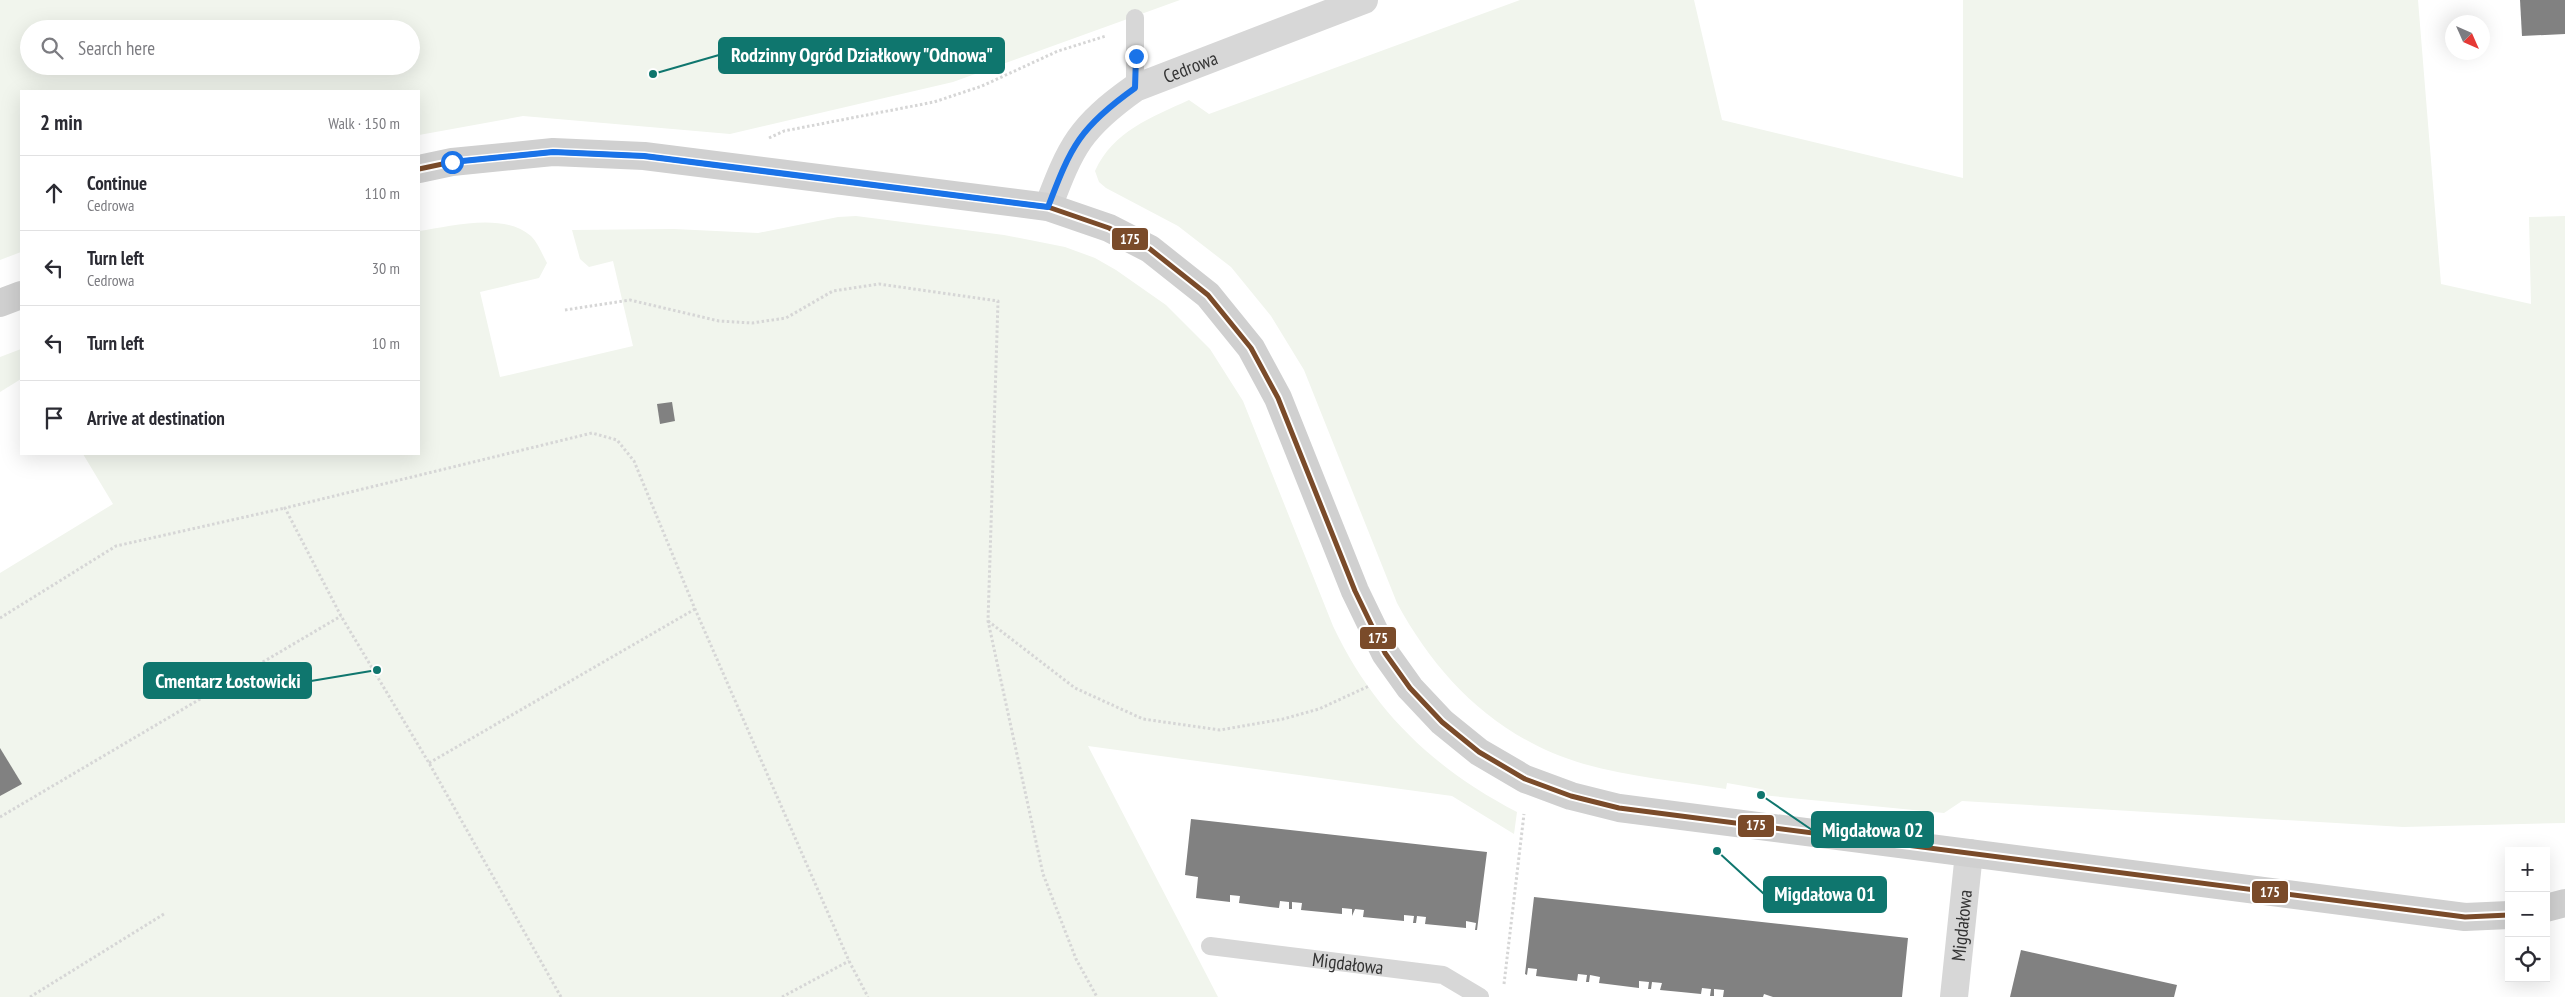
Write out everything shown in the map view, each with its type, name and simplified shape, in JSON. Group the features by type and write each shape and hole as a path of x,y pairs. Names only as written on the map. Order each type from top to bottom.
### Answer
{"street":[{"name":"Cedrowa","path":"1048,207 1067,158 1079,137 1106,109 1135,88 1364,0"},
{"path":"420,169 452,162 553,152 644,156 1048,207 1109,228 1150,249 1208,295 1251,348 1278,398 1355,591 1384,653 1410,688 1442,722 1479,752 1525,779 1571,796 1619,808 2465,917 2505,916"},
{"path":"0,303 20,295"},
{"name":"Migdałowa","path":"1954,997 1968,853"},
{"path":"2550,907 2565,903"}],"lane":[{"path":"1135,18 1135,88"},
{"name":"Migdałowa","path":"1210,946 1443,975 1480,997"}],"path":[{"path":"760,141 784,131 934,102 982,86 1058,51 1101,39 1113,32"},
{"path":"565,310 630,300 719,321 752,323 786,318 833,291 879,284 998,301 988,621 1043,874 1076,959 1098,997"},
{"path":"0,618 116,546 285,508 592,433 617,440 634,461 695,608 849,960 868,997"},
{"path":"285,508 341,616 429,763 561,997"},
{"path":"429,763 695,608"},
{"path":"0,817 341,616"},
{"path":"988,621 1074,688 1143,718 1220,730 1283,719 1319,709 1372,685"},
{"path":"1501,989 1505,982 1524,811"},
{"path":"30,997 164,914"},
{"path":"782,997 849,960"}],"shaded area":[{"path":"0,0 1180,0 953,82 730,134 523,116 420,135 420,90 20,90 20,252 0,260"},
{"path":"1520,0 1694,0 1722,120 1963,178 1963,0 2418,0 2441,284 2531,304 2529,217 2565,216 2565,823 2403,827 1962,801 1944,813 1761,795 1761,789 1727,783 1726,789 1619,772 1584,764 1553,753 1524,739 1498,722 1474,703 1431,657 1397,603 1304,370 1271,316 1231,267 1178,226 1106,188 1099,182 1095,171 1112,145 1123,135 1148,119 1189,100 1209,114"},
{"path":"856,216 1004,235 1065,247 1095,258 1116,270 1166,305 1210,349 1243,401 1333,626 1349,657 1367,685 1409,735 1433,757 1459,777 1517,812 1514,834 1452,796 1088,746 1218,997 0,997 0,573 113,504 84,455 420,455 420,231 461,224 507,224 531,236 538,245 547,263 539,278 480,292 500,377 633,346 613,261 589,267 580,259 572,230 674,229 758,233 838,217"},
{"path":"20,349 20,380 0,392 0,357"}],"building":[{"path":"2520,0 2565,0 2565,34 2522,36"},
{"path":"672,402 675,421 660,424 657,404"},
{"path":"0,748 22,784 0,796"},
{"path":"1191,819 1487,852 1477,930 1475,930 1476,923 1466,921 1466,928 1425,924 1426,917 1417,916 1416,923 1413,923 1414,916 1404,915 1404,921 1363,917 1364,910 1355,909 1352,916 1352,909 1342,908 1342,914 1301,910 1302,903 1292,902 1292,909 1289,909 1289,902 1280,901 1279,908 1239,903 1240,896 1230,895 1230,902 1196,898 1198,877 1185,875"},
{"path":"1534,897 1908,938 1902,997 1773,997 1764,994 1763,997 1723,997 1724,990 1714,989 1714,996 1710,996 1711,989 1702,988 1701,994 1660,990 1662,983 1652,982 1651,989 1648,989 1649,982 1639,981 1639,988 1599,983 1600,977 1590,975 1589,982 1586,982 1587,975 1578,974 1577,981 1536,976 1537,969 1528,968 1527,975 1525,974"},
{"path":"2021,950 2177,985 2174,997 2010,997"}],"transit line":[{"name":"175","path":"420,169 452,162 553,152 644,156 1048,207 1109,228 1150,249 1208,295 1251,348 1278,398 1355,591 1385,653 1410,688 1442,722 1479,752 1525,779 1571,796 1619,808 2465,917 2505,915"}],"place":[{"name":"Rodzinny Ogród Działkowy \"Odnowa\"","path":"653,74"},
{"name":"Cmentarz Łostowicki","path":"377,670"},
{"name":"Migdałowa 02","path":"1761,795"},
{"name":"Migdałowa 01","path":"1717,851"}],"route":[{"path":"452,162 553,152 644,156 1048,207 1067,158 1079,137 1106,109 1135,88 1136,56"}]}
